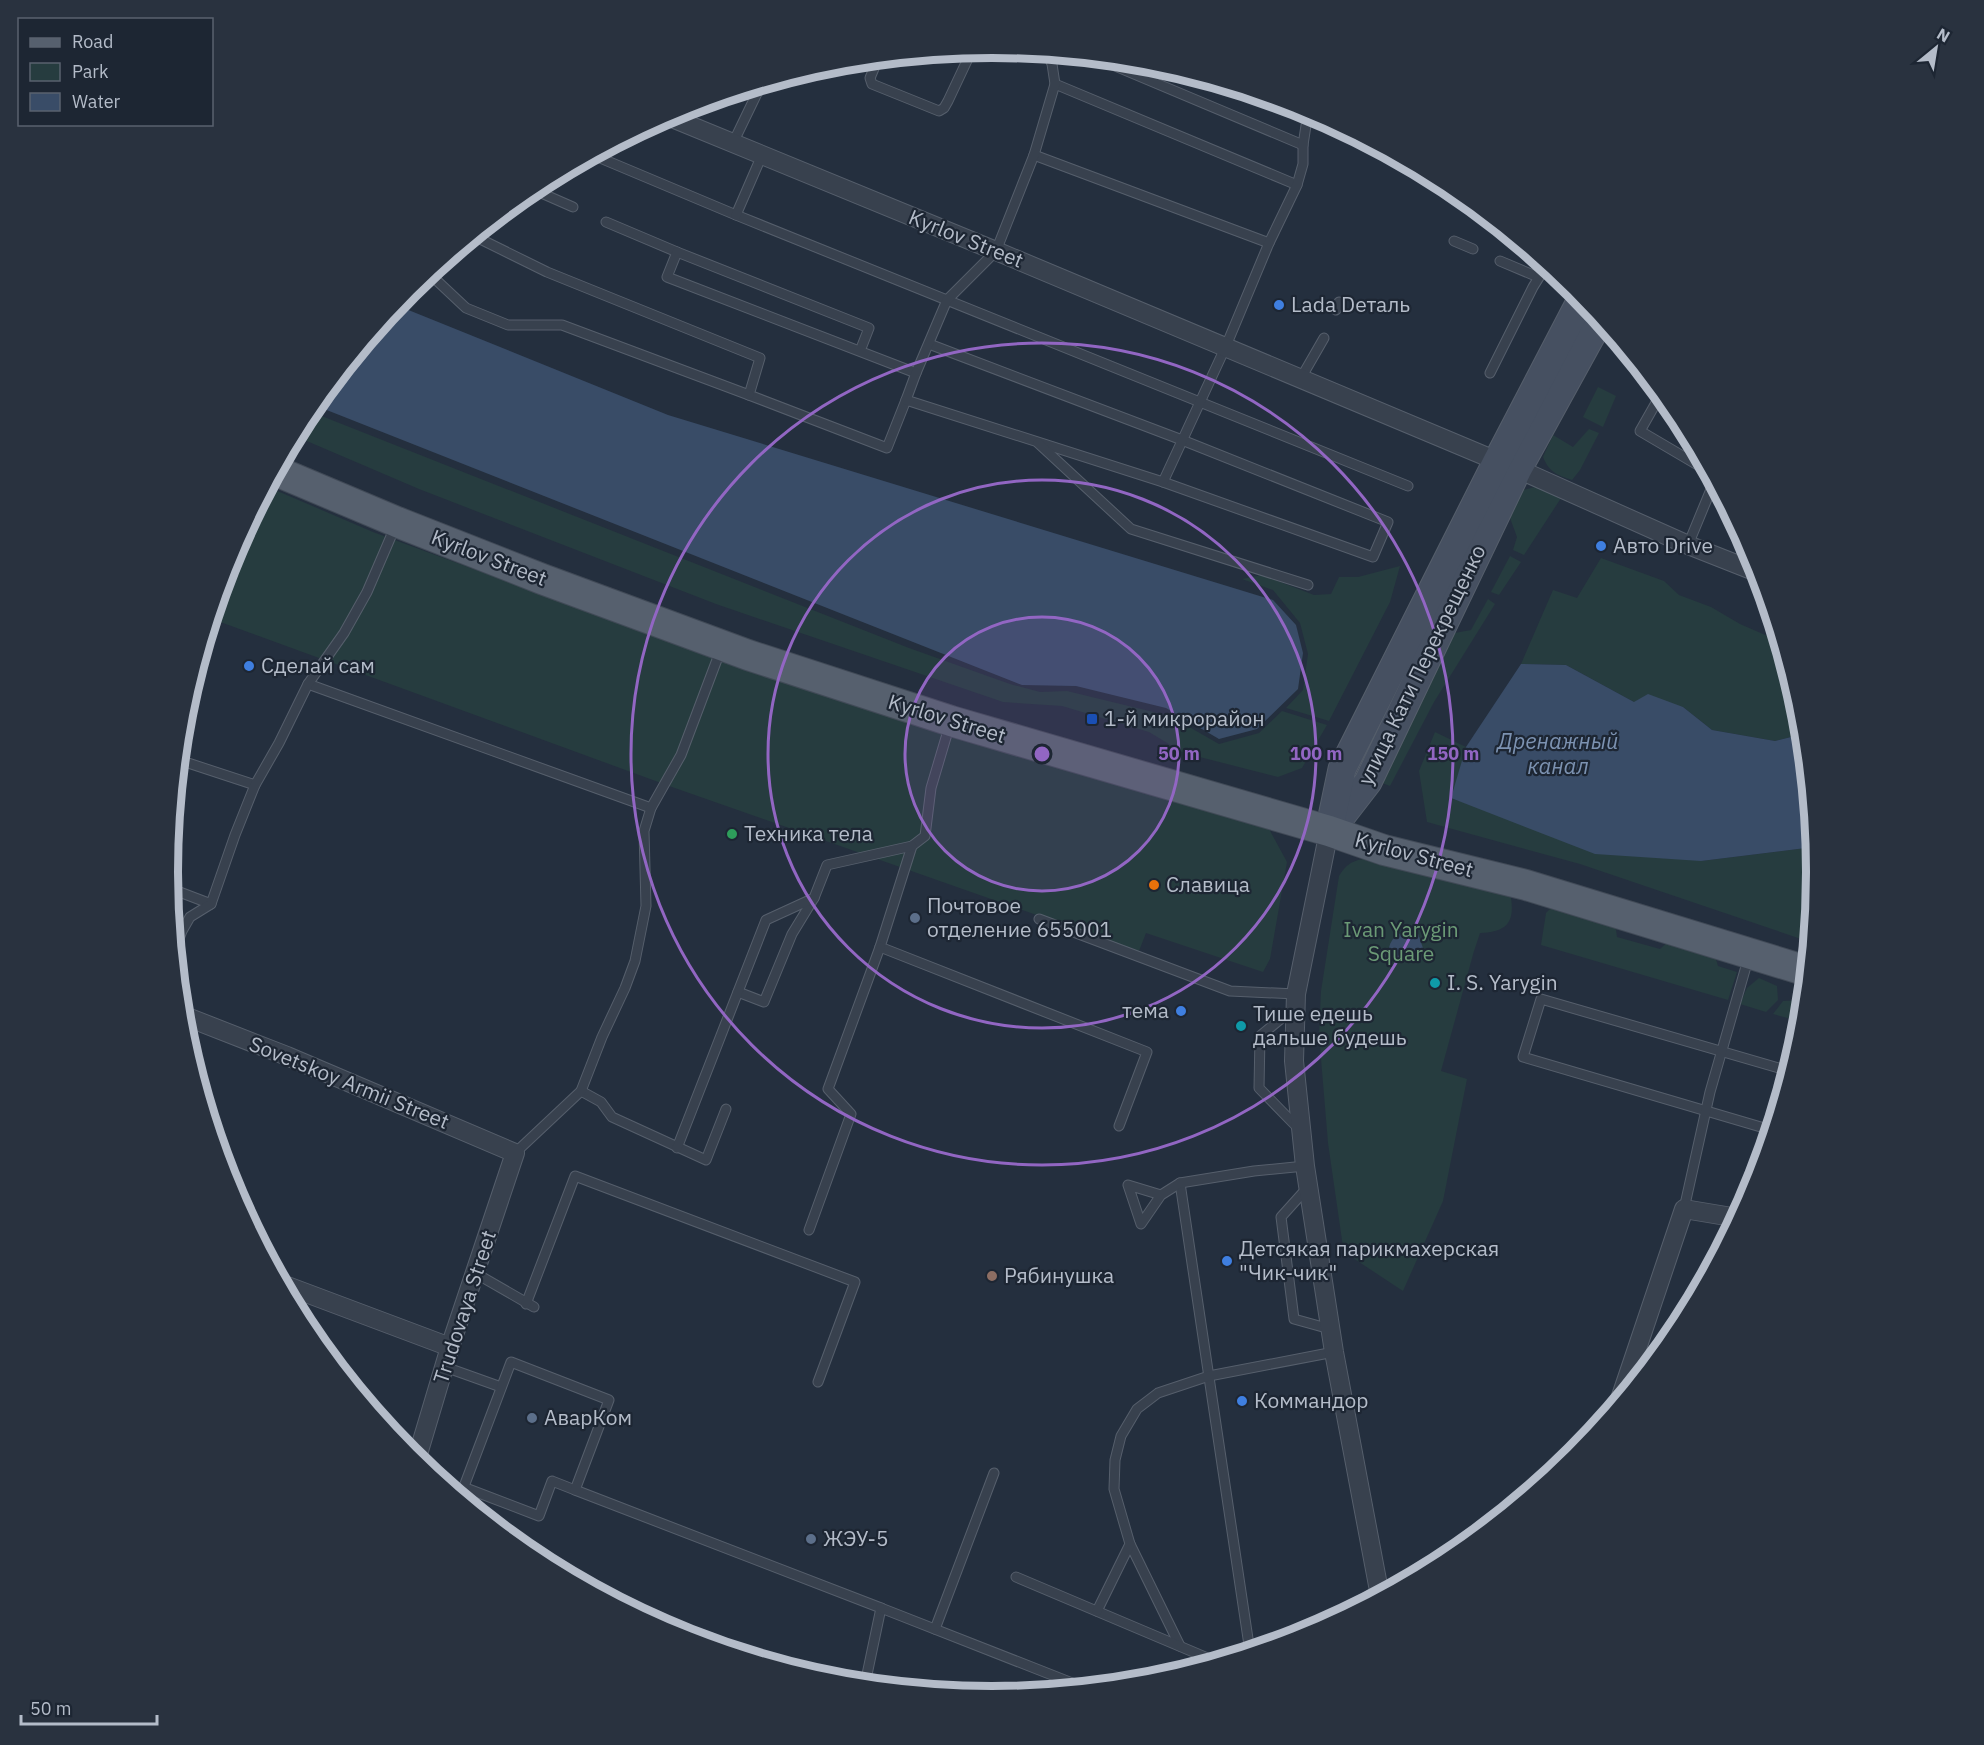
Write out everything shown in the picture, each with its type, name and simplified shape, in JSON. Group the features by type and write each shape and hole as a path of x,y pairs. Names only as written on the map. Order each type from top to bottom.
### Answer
{"main road":[{"name":"Kyrlov Street","path":"282,474 542,579 722,646 951,721 1329,831 1384,850 1526,885 1800,969"}],"street":[{"name":"Kyrlov Street","path":"678,121 1226,346 1747,568"},
{"name":"улица Кати Перекрещенко","path":"1329,831 1368,782 1578,308"},
{"name":"улица Кати Перекрещенко","path":"1507,465 1596,327"},
{"path":"1329,831 1295,1001 1294,1061 1305,1166 1334,1352 1382,1586"},
{"name":"Sovetskoy Armii Street","path":"192,1019 287,1056 515,1153"},
{"name":"Trudovaya Street","path":"419,1451 450,1347 515,1153"},
{"path":"1625,1383 1684,1209 1729,1217"},
{"path":"292,1288 450,1347"}],"lane":[{"path":"875,67 870,78 872,84 939,111 948,101 968,59"},
{"path":"435,279 466,308 508,325 562,325 887,448 947,300 996,251 1034,155 1055,84 1050,61"},
{"path":"1123,69 1303,145"},
{"path":"1055,84 1297,184"},
{"path":"733,143 757,94"},
{"path":"1163,482 1297,184 1303,164 1307,121"},
{"path":"736,215 762,155"},
{"path":"1034,155 1269,243"},
{"path":"602,159 1408,486"},
{"path":"543,194 573,207"},
{"path":"606,222 869,328 860,351"},
{"path":"481,239 547,272 760,358 749,395"},
{"path":"1454,241 1473,249"},
{"path":"677,252 667,277 916,374"},
{"path":"1500,261 1538,277"},
{"path":"1490,373 1541,272"},
{"path":"1301,378 1324,338"},
{"path":"906,400 1163,482 1373,557 1388,522 1182,440 928,344"},
{"path":"1656,402 1640,431 1696,464"},
{"path":"1036,441 1131,529 1308,585"},
{"path":"1688,545 1710,491"},
{"path":"181,934 190,917 211,904 234,835 255,784 279,743 308,684 344,633 367,592 397,522"},
{"path":"515,1153 581,1091 635,961 646,906 644,831 651,808 681,755 722,646"},
{"path":"308,684 651,808"},
{"path":"738,992 764,1002 792,934 814,898 827,865 912,846 925,836 931,788 951,721"},
{"path":"186,762 255,784"},
{"path":"809,1230 851,1114 828,1089 880,947 912,846"},
{"path":"179,892 211,904"},
{"path":"678,1148 766,920 814,898"},
{"path":"1039,919 1230,991 1295,1001"},
{"path":"880,947 1147,1052 1119,1126"},
{"path":"1684,1209 1706,1111 1750,954"},
{"path":"1765,1128 1523,1056 1541,999 1781,1069"},
{"path":"1295,1001 1260,1036 1259,1088 1302,1132"},
{"path":"581,1091 601,1102 612,1117 706,1160 726,1109"},
{"path":"1161,1194 1180,1183 1254,1171 1305,1166"},
{"path":"475,1273 530,1305 574,1176 855,1282 818,1382"},
{"path":"1180,1183 1249,1645"},
{"path":"1308,1187 1281,1217 1294,1319 1331,1329"},
{"path":"1180,1646 1130,1544 1114,1489 1115,1460 1121,1436 1137,1409 1158,1393 1209,1376 1334,1352"},
{"path":"463,1490 511,1362 609,1400 574,1490"},
{"path":"445,1367 501,1387"},
{"path":"935,1629 994,1473"},
{"path":"466,1493 539,1516 552,1481 1070,1683"},
{"path":"1097,1611 1130,1544"},
{"path":"1016,1577 1207,1658"},
{"path":"866,1677 880,1608"}],"green space":[{"path":"1598,387 1616,396 1603,427 1583,417"},
{"path":"319,415 909,648 1010,684 1040,692 1067,691 1170,716 1219,744 1259,733 1282,711 1327,725 1302,768 1278,777 1184,753 1149,732 1062,706 1003,702 716,604 419,489 303,439"},
{"path":"1589,429 1599,433 1580,470 1572,480 1551,470 1543,457 1553,435 1573,447"},
{"path":"1535,487 1549,489 1563,495 1524,555 1513,550 1517,537 1510,518 1523,490"},
{"path":"274,490 373,532 701,653 1268,827 1287,862 1270,959 1263,972 1146,933 1139,951 672,787 218,621 240,561"},
{"path":"1510,556 1521,562 1499,595 1491,592"},
{"path":"1601,558 1664,581 1679,595 1711,607 1740,624 1771,637 1794,736 1775,741 1712,730 1683,707 1634,702 1566,665 1521,664 1553,590 1577,598"},
{"path":"1400,566 1390,602 1329,721 1286,708 1303,690 1308,654 1300,623 1273,590 1242,579 1262,575 1314,595 1331,594 1339,577 1358,577"},
{"path":"1488,599 1495,604 1434,702 1390,786 1377,781 1449,634 1471,630"},
{"path":"1435,732 1466,747 1452,799 1701,861 1805,848 1803,940 1580,864 1427,822 1419,771"},
{"name":"Ivan Yarygin Square","path":"1370,858 1503,892 1511,898 1512,907 1510,920 1506,925 1496,931 1480,933 1474,951 1441,1071 1467,1079 1443,1201 1403,1291 1356,1260 1343,1247 1328,1143 1319,1035 1321,991 1339,876 1352,862"},
{"path":"1554,905 1615,923 1617,937 1660,949 1669,941 1714,953 1718,966 1737,972 1728,1000 1541,945 1546,913"},
{"path":"1759,978 1777,986 1778,1000 1766,1012 1740,1004 1747,988"},
{"path":"1795,1000 1792,1019 1773,1014 1783,1001"}],"water":[{"path":"405,309 668,415 1273,600 1296,625 1303,653 1298,689 1257,729 1219,739 1166,708 1076,686 1022,685 323,409 346,377"},
{"name":"Дренажный канал","path":"1521,664 1566,665 1634,702 1648,694 1683,707 1712,730 1775,741 1794,736 1799,766 1805,848 1701,861 1595,854 1451,798 1466,747"},
{"path":"1411,930 1417,931 1423,948 1407,962 1388,952 1390,943 1395,937"}],"place":[{"name":"Lada Dеталь","path":"1279,305"},
{"name":"Авто Drive","path":"1601,546"},
{"name":"Сделай сам","path":"249,666"},
{"name":"1-й микрорайон","path":"1092,719"},
{"name":"Техника тела","path":"732,834"},
{"name":"Славица","path":"1154,885"},
{"name":"Почтовое отделение 655001","path":"915,918"},
{"name":"I. S. Yarygin","path":"1435,983"},
{"name":"тема","path":"1181,1011"},
{"name":"Тише едешь дальше будешь","path":"1241,1026"},
{"name":"Детсякая парикмахерская \"Чик-чик\"","path":"1227,1261"},
{"name":"Рябинушка","path":"992,1276"},
{"name":"Коммандор","path":"1242,1401"},
{"name":"АварКом","path":"532,1418"},
{"name":"ЖЭУ-5","path":"811,1539"}]}
